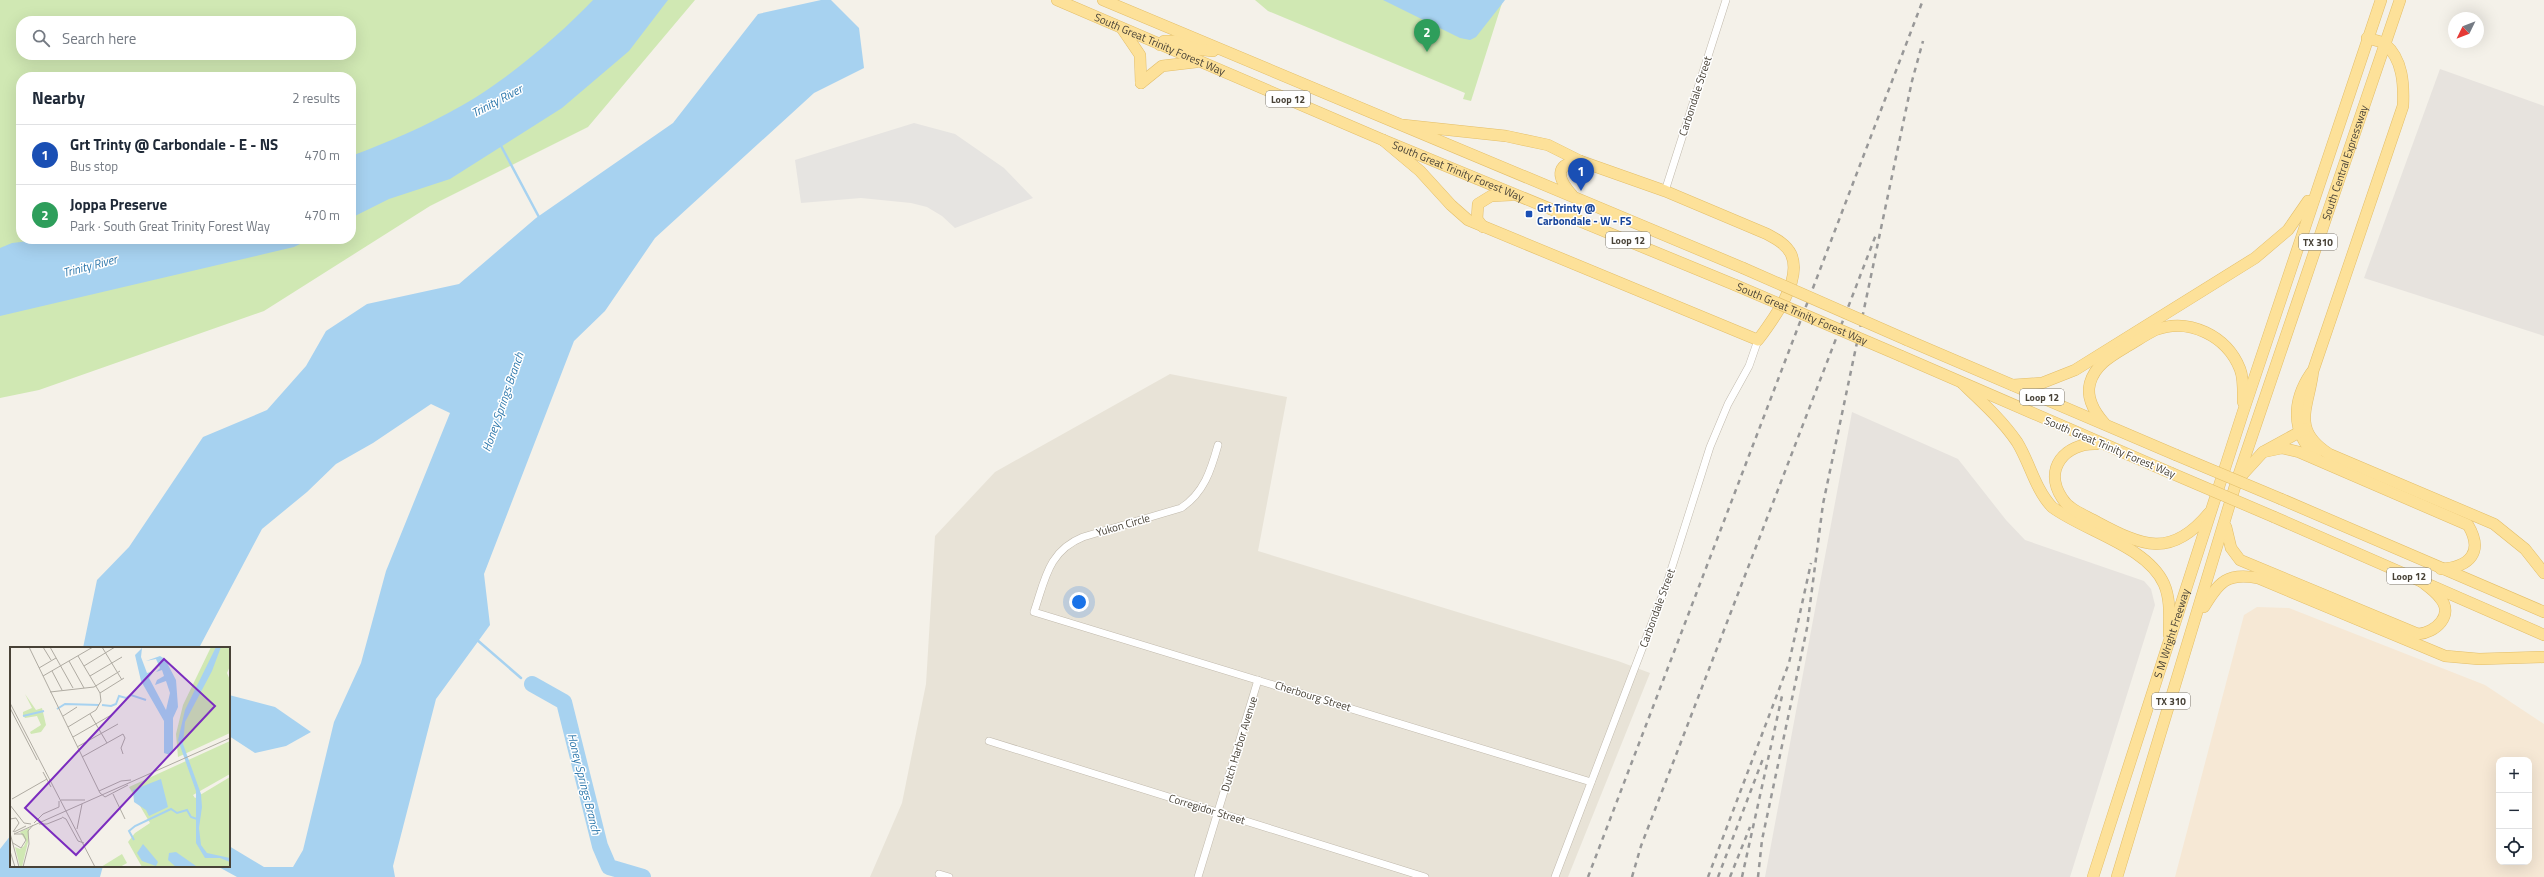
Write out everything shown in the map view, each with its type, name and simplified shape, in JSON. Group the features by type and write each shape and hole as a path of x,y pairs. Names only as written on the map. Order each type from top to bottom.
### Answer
{"main road":[{"name":"South Great Trinity Forest Way","path":"1057,0 1383,140 1520,195 1735,285 2544,635"},
{"name":"South Great Trinity Forest Way","path":"1103,0 1743,268 1907,340 2544,612"},
{"name":"South Central Expressway","path":"2243,412 2381,0"},
{"name":"South Central Expressway","path":"2236,483 2400,0"},
{"path":"1120,27 1140,55 1141,83 1162,66 1199,62"},
{"path":"2318,459 2306,447 2303,431 2305,406 2311,387 2313,371 2403,106 2403,92 2398,64 2385,43 2368,38"},
{"path":"1160,45 1164,41 1174,41 1195,49 1228,53"},
{"path":"1383,140 1420,171 1459,213 1483,227 1758,340 1775,317 1792,281 1794,264 1790,253 1781,242 1767,234 1665,192 1580,161 1548,145 1526,140 1403,125"},
{"path":"1574,197 1560,180 1560,174 1564,166 1570,162 1580,161"},
{"path":"2013,385 2042,383 2075,370 2255,258 2288,230 2302,213 2322,176"},
{"path":"1483,227 1477,218 1476,210 1483,198 1499,194 1520,195"},
{"path":"2105,425 2097,415 2089,392 2090,382 2100,365 2154,330 2180,326 2197,329 2215,337 2234,357 2240,370 2243,412"},
{"path":"1963,384 1998,418 2016,442 2046,500 2059,512 2140,557 2157,572 2168,599 2169,646"},
{"name":"S M Wright Freeway","path":"2093,877 2169,646 2243,412"},
{"path":"2236,483 2254,460 2263,452 2303,431"},
{"path":"2303,431 2329,454 2494,524 2525,548 2544,573"},
{"path":"2102,444 2083,444 2074,447 2062,457 2058,465 2056,476 2058,491 2062,499 2074,510 2131,540 2153,544 2163,543 2183,536 2201,522 2213,508"},
{"path":"2263,452 2282,448 2318,459 2468,525 2475,540 2473,554 2462,566 2441,569"},
{"name":"S M Wright Freeway","path":"2117,877 2226,522 2236,483"},
{"path":"2226,522 2228,541 2240,560 2418,634 2426,634 2440,625 2444,610 2441,598 2421,581"},
{"path":"2196,619 2216,586 2235,576 2246,576 2258,578 2445,656 2479,659 2544,657"}],"street":[{"name":"Carbondale Street","path":"1665,192 1726,0"},
{"name":"Carbondale Street","path":"1555,877 1666,586 1710,447 1728,404 1749,366 1758,340"},
{"name":"Yukon Circle","path":"1034,612 1049,566 1059,551 1070,542 1083,537 1181,508 1202,488 1218,445"},
{"name":"Cherbourg Street","path":"1034,612 1591,782"},
{"name":"Dutch Harbor Avenue","path":"1198,877 1258,680"},
{"name":"Corregidor Street","path":"989,741 1425,877"},
{"path":"938,874 949,877"}],"shaded area":[{"path":"2440,69 2544,106 2544,336 2364,278"},
{"path":"914,123 955,134 1004,168 1033,198 955,228 942,216 927,207 911,203 861,198 801,203 795,160"},
{"path":"1170,374 1287,397 1258,551 1618,661 1650,673 1568,877 870,877 902,803 926,684 935,536 995,472"},
{"path":"1852,412 1958,459 2006,520 2025,540 2144,581 2151,589 2155,605 2070,877 1765,877"},
{"path":"2257,607 2289,608 2485,685 2544,724 2544,877 2175,877 2244,615"}],"green space":[{"path":"0,0 695,0 588,127 430,206 264,311 39,390 0,398"},
{"path":"1255,0 1503,0 1471,101 1463,99 1465,93 1268,11"}],"water":[{"name":"Trinity River","path":"593,0 668,0 629,51 562,108 450,179 389,199 356,216 356,154 421,127 495,85 548,43"},
{"path":"821,0 831,0 859,28 864,68 814,93 655,238 605,311 574,341 484,574 490,625 436,699 393,866 395,877 237,877 219,867 230,867 230,847 264,867 293,867 303,850 334,722 361,663 386,571 450,413 431,404 373,443 336,464 307,492 262,529 200,647 83,647 97,580 129,547 203,437 267,410 306,366 326,331 367,304 459,284 536,218 673,123 758,14"},
{"path":"1383,0 1505,0 1476,37 1470,40 1460,38"},
{"name":"Trinity River","path":"12,243 300,244 294,247 0,316 0,248"},
{"path":"230,695 275,707 311,732 286,746 255,753 230,737"},
{"path":"10,836 10,867 103,867 100,877 0,877 0,849"}],"waterway":[{"name":"Honey Springs Branch","path":"499,142 540,219"},
{"name":"Honey Springs Branch","path":"476,639 521,678"},
{"name":"Honey Springs Branch","path":"532,684 564,702 600,846 609,867 643,877"}],"railway":[{"path":"1588,877 1923,0"},
{"path":"1758,877 1762,840 1807,628 1823,504 1912,81 1923,41"},
{"path":"1632,877 1641,846 1877,232"},
{"path":"1708,877 1789,663 1811,563"},
{"path":"1742,877 1782,696"},
{"path":"1718,877 1764,756"},
{"path":"1730,877 1750,827"}],"place":[{"name":"Joppa Preserve","path":"1427,52"},
{"name":"Grt Trinty @ Carbondale - E - NS","path":"1581,191"},
{"name":"Grt Trinty @ Carbondale - W - FS","path":"1529,214"}]}
